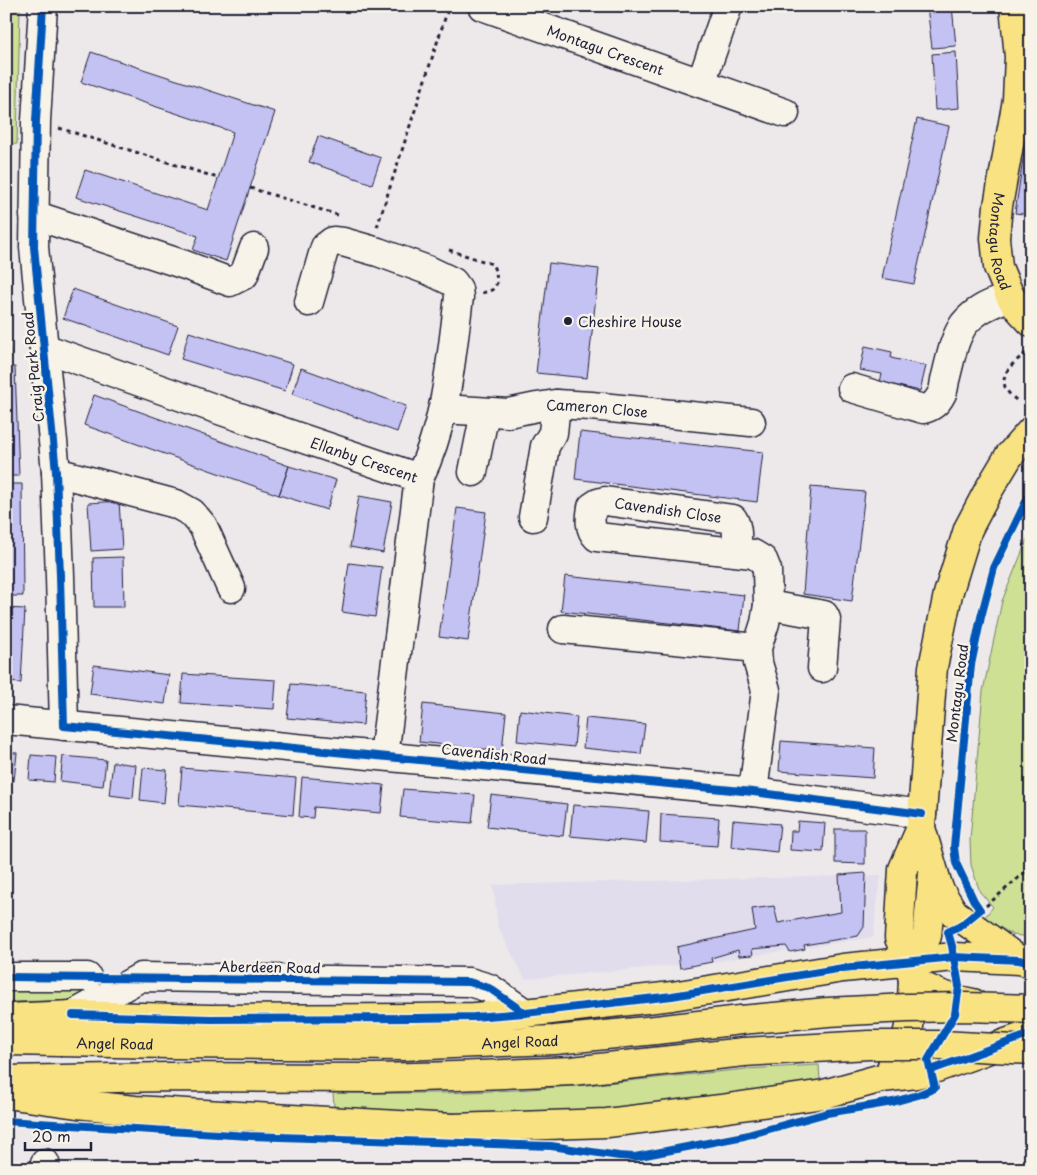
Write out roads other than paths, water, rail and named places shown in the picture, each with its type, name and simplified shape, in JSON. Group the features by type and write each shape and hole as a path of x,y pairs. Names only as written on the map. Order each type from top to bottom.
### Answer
{"main road":[{"name":"Montagu Road","path":"1014,6 1024,99 998,206 995,238 998,266 1010,296 1031,322"},
{"name":"Montagu Road","path":"911,971 900,938 903,869 921,821 932,667 948,594 968,529 988,490 1009,456 1031,431"},
{"name":"Montagu Road","path":"911,971 927,936 934,869 921,821"},
{"path":"934,869 939,889 954,913 1025,961"},
{"path":"6,1018 73,1015 210,1018 474,1017 672,996 843,968 911,971 954,957 1025,961"},
{"path":"911,971 934,992 957,1000 997,1009 1031,1022"},
{"path":"882,1078 898,1058 905,1043 910,1024 911,971"},
{"name":"Angel Road","path":"6,1041 403,1046 554,1040 828,1012 965,1007 1031,1009"},
{"path":"6,1094 135,1110 452,1128 607,1123 824,1094 882,1078 916,1074 930,1070 1031,1034"},
{"path":"6,1080 168,1077 375,1078 456,1076 572,1071 744,1052 869,1045 942,1045 1031,1050"}],"street":[{"name":"Craig Park Road","path":"43,6 36,121 34,256 56,472 64,726"},
{"name":"Montagu Crescent","path":"482,6 785,113"},
{"path":"700,83 728,6"},
{"path":"34,215 185,265 230,282 244,275 254,248"},
{"path":"310,302 326,247 334,241 378,252 430,271 453,282 458,289 459,297 443,409 419,478"},
{"name":"Montagu Road","path":"852,388 923,408 930,408 942,394 955,340 963,326 980,309 1010,296"},
{"name":"Ellanby Crescent","path":"44,348 419,478 384,756"},
{"path":"533,517 545,446 553,433 556,404"},
{"name":"Cameron Close","path":"443,409 508,413 537,406 556,404 751,422"},
{"path":"473,472 485,412"},
{"path":"56,472 176,504 192,513 204,526 231,588"},
{"name":"Cavendish Close","path":"736,552 737,533 733,519 605,501 598,503 592,508 590,518 592,532 597,537 753,554 762,560 767,570 768,605 757,648 758,663 766,690 753,792"},
{"path":"768,605 824,616 826,620 822,668"},
{"path":"563,629 757,648"},
{"name":"Cavendish Road","path":"6,720 753,792 921,821"},
{"path":"6,977 87,977"},
{"name":"Aberdeen Road","path":"73,1015 141,977 469,982 489,988 525,1013"}],"place":[{"name":"Cheshire House","path":"568,321"}]}
